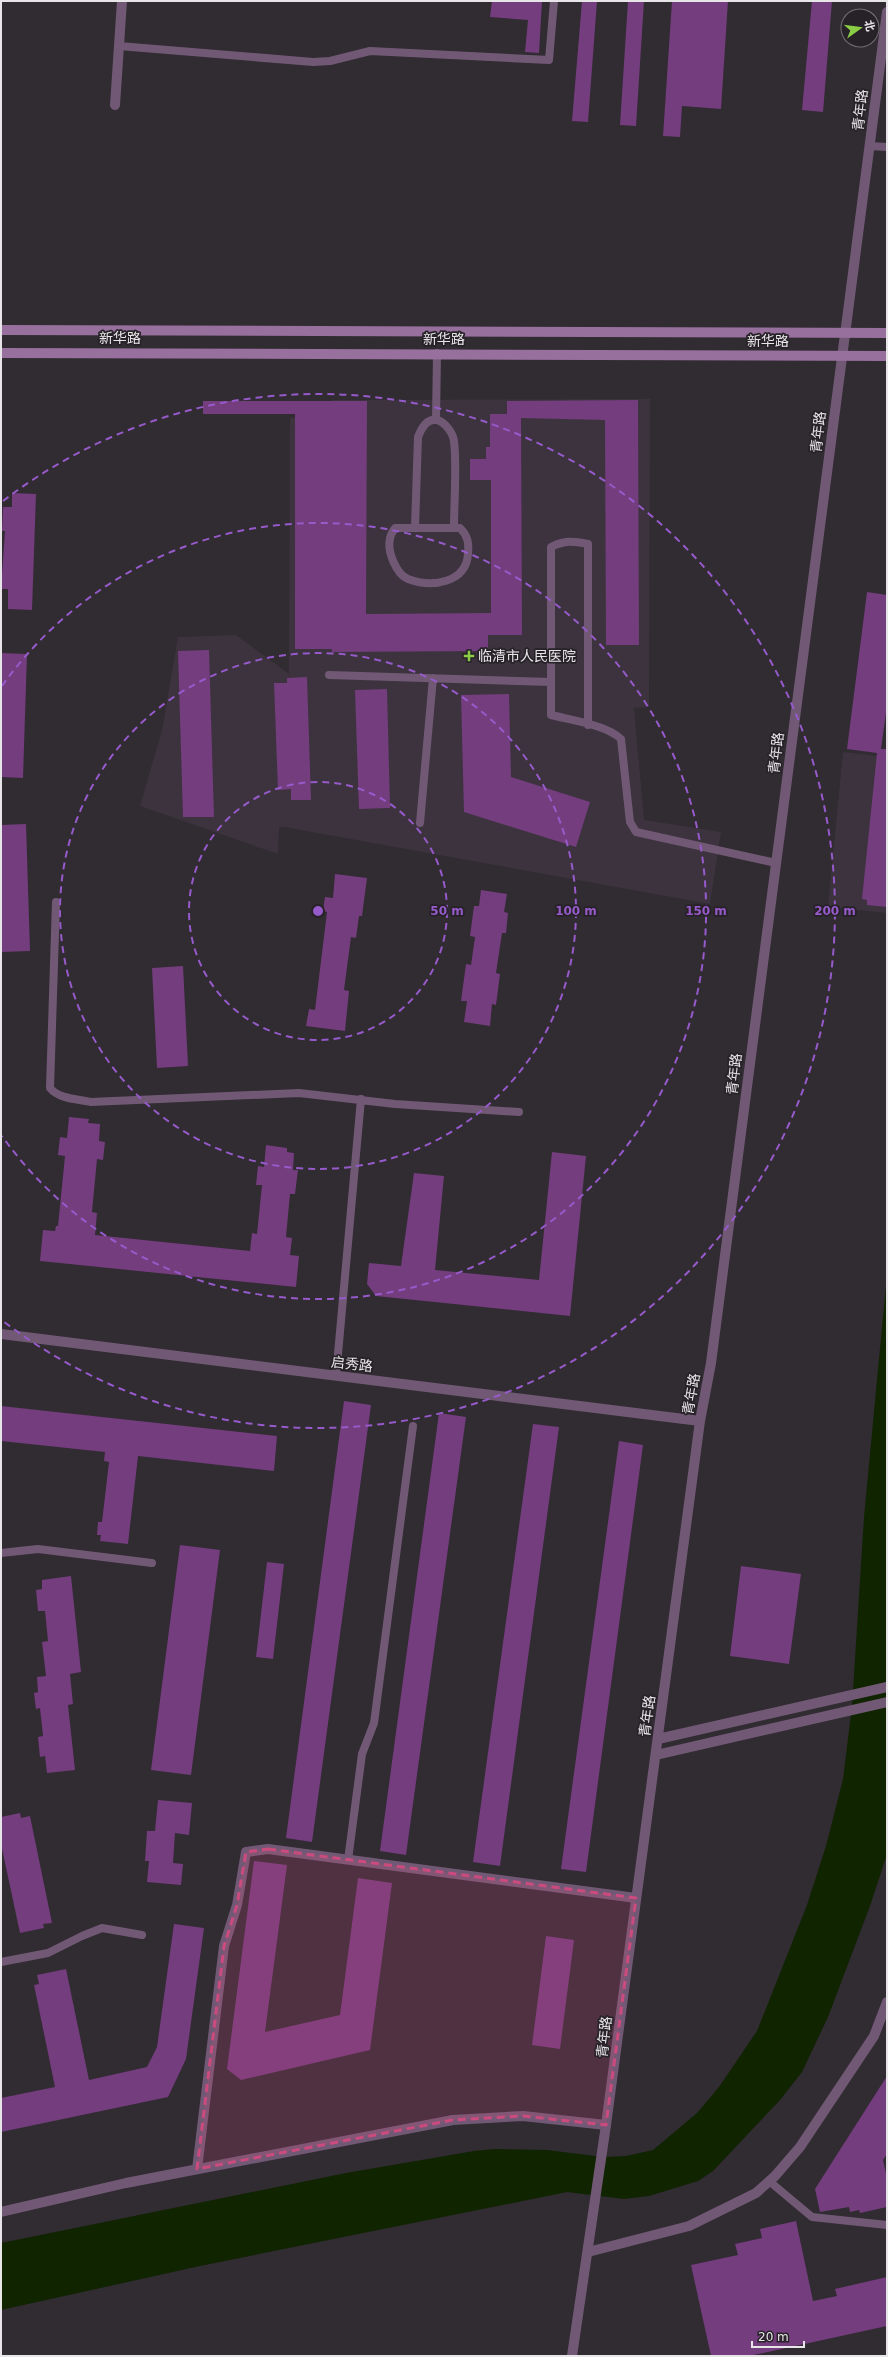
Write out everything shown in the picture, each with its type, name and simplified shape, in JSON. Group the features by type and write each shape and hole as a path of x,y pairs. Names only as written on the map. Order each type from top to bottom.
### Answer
{"main road":[{"name":"新华路","path":"1,330 887,333"},
{"name":"新华路","path":"1,353 437,353 887,356"}],"street":[{"path":"115,106 122,1"},
{"name":"青年路","path":"588,2252 605,2139 700,1421 712,1355 887,12"},
{"name":"启秀路","path":"1,1334 700,1421"},
{"path":"658,1739 887,1687"},
{"path":"656,1755 887,1702"},
{"path":"197,2169 224,1946 237,1905 246,1852 268,1849 636,1898"},
{"path":"572,2356 588,2252 689,2226 741,2202 769,2181 800,2147 874,2036 887,2002"},
{"path":"1,2212 126,2183 453,2120 523,2116 606,2125"}],"lane":[{"path":"119,46 313,62 330,61 370,51 549,60 554,1"},
{"path":"869,146 887,147"},
{"path":"436,420 437,353"},
{"path":"415,528 418,437 422,428 428,422 436,420 445,424 454,440 454,528"},
{"path":"395,528 415,528 460,528 467,535 468,555 466,568 458,576 436,582 407,578 398,570 393,558 390,538 395,528"},
{"path":"588,725 588,544 573,540 562,542 551,547 551,715 588,725 614,732 621,739 630,822 636,832 776,863"},
{"path":"329,675 551,682"},
{"path":"420,824 433,678"},
{"path":"56,902 50,1088 54,1093 66,1098 91,1102 299,1093 395,1104 519,1112"},
{"path":"336,1376 361,1099"},
{"path":"348,1860 362,1754 374,1723 413,1426"},
{"path":"1,1553 38,1549 152,1563"},
{"path":"1,1962 48,1953 102,1928 142,1935"},
{"path":"769,2181 812,2217 887,2225"}],"highlighted area":[{"path":"268,1849 636,1898 606,2125 523,2116 453,2120 197,2169 224,1946 237,1905 246,1852"}],"shaded area":[{"name":"临清市人民医院","path":"650,399 649,707 634,708 644,820 721,832 710,904 284,827 279,827 278,854 140,806 162,730 178,637 236,635 289,674 290,418 333,418 332,400"},
{"path":"843,752 887,757 887,913 828,907"},
{"path":"887,1275 887,1854 870,1906 828,2017 802,2072 780,2100 713,2171 698,2181 649,2196 624,2199 567,2192 200,2266 1,2310 1,2243 346,2173 474,2151 495,2149 547,2150 603,2157 626,2156 653,2150 697,2113 719,2087 757,2031 807,1905 826,1846 843,1779 852,1706 864,1517"}],"building":[{"path":"492,1 542,1 539,53 525,52 528,20 490,17"},
{"path":"582,1 597,1 588,122 572,121"},
{"path":"628,1 644,1 636,126 620,125"},
{"path":"672,1 728,1 721,109 682,106 680,137 663,136"},
{"path":"812,1 832,1 823,112 802,110"},
{"path":"638,400 639,645 606,645 605,420 521,418 522,635 488,635 488,651 332,652 332,649 295,649 295,414 203,414 203,401 367,401 366,614 491,613 491,480 470,480 470,459 486,459 486,447 490,447 490,414 507,414 507,401"},
{"path":"12,493 36,494 32,610 8,609 8,589 1,589 5,531 2,531 3,507 12,507"},
{"path":"867,592 887,595 887,705 881,749 887,749 887,907 867,905 867,900 862,899 877,753 847,749"},
{"path":"209,650 214,817 183,817 178,651"},
{"path":"1,653 27,654 23,778 1,777"},
{"path":"307,677 311,800 291,800 291,789 278,790 274,683 287,683 287,678"},
{"path":"387,689 390,808 359,809 355,690"},
{"path":"509,694 511,777 590,802 576,847 464,812 461,695"},
{"path":"26,824 30,951 1,952 1,825"},
{"path":"335,874 367,878 362,916 359,916 356,938 351,937 344,990 349,991 345,1031 306,1026 309,1009 315,1010 327,912 323,911 325,897 333,898"},
{"path":"481,890 507,894 504,912 508,913 506,933 502,933 496,973 500,974 496,1005 492,1004 490,1026 464,1022 467,1001 461,1001 466,964 471,965 475,937 470,936 474,906 479,906"},
{"path":"183,966 188,1066 157,1068 152,968"},
{"path":"69,1117 89,1119 88,1123 100,1124 99,1141 105,1142 103,1160 97,1159 92,1212 97,1213 95,1235 250,1251 252,1233 257,1234 262,1185 256,1185 258,1166 264,1167 266,1145 287,1148 287,1152 294,1153 293,1170 298,1170 295,1194 290,1194 286,1237 292,1238 290,1255 299,1256 296,1287 40,1261 43,1230 55,1231 56,1226 58,1226 65,1156 58,1155 60,1137 67,1138"},
{"path":"552,1152 586,1156 570,1316 376,1296 367,1284 369,1263 401,1266 414,1173 444,1176 435,1270 539,1280"},
{"path":"344,1401 371,1405 312,1842 286,1838"},
{"path":"1,1406 277,1436 274,1471 138,1456 128,1544 100,1541 101,1535 97,1535 98,1522 102,1522 109,1462 104,1461 105,1452 1,1441"},
{"path":"439,1413 466,1417 406,1855 380,1851"},
{"path":"533,1424 559,1427 500,1866 473,1862"},
{"path":"619,1441 643,1445 586,1872 561,1869"},
{"path":"180,1545 220,1550 191,1775 151,1770"},
{"path":"267,1562 284,1564 273,1659 256,1657"},
{"path":"741,1566 801,1574 789,1664 730,1656"},
{"path":"71,1576 81,1672 70,1674 73,1704 68,1705 75,1770 47,1773 45,1756 40,1757 38,1737 43,1736 40,1708 36,1709 34,1693 38,1692 37,1677 46,1676 42,1642 48,1641 45,1611 38,1611 36,1590 42,1589 42,1580"},
{"path":"158,1800 192,1803 189,1835 175,1833 173,1863 183,1864 181,1885 147,1882 149,1861 145,1861 147,1831 155,1831"},
{"path":"20,1813 21,1818 30,1816 52,1923 43,1924 44,1928 20,1933 1,1844 1,1817"},
{"path":"254,1861 287,1865 265,2032 340,2015 358,1878 392,1883 370,2050 241,2080 227,2069"},
{"path":"174,1924 204,1928 186,2059 168,2097 1,2132 1,2098 55,2087 34,1985 39,1984 37,1975 66,1969 89,2080 147,2067 157,2047"},
{"path":"546,1936 574,1940 560,2049 532,2045"},
{"path":"887,2076 887,2154 883,2160 887,2178 887,2207 860,2213 859,2210 850,2212 849,2207 820,2212 815,2189"},
{"path":"796,2221 813,2301 837,2296 835,2289 887,2277 887,2326 749,2356 711,2356 691,2265 738,2255 735,2244 762,2238 760,2229"}],"place":[{"name":"临清市人民医院","path":"469,656"}]}
